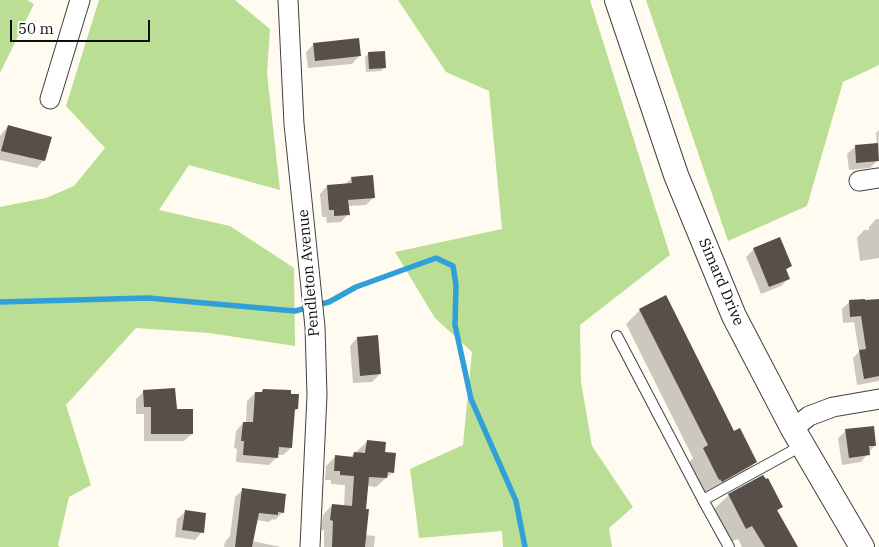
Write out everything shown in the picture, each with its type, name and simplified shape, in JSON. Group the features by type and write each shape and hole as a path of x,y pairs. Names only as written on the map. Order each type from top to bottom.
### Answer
{"street":[{"path":"50,99 80,0"},
{"name":"Pendleton Avenue","path":"288,0 294,124 315,326 317,395 310,547"},
{"name":"Simard Drive","path":"617,0 676,175 734,316 798,437 862,547"},
{"path":"859,180 879,178"},
{"path":"798,437 809,416 833,407 879,399"}],"lane":[{"path":"617,336 729,547"},
{"path":"703,500 798,437"}],"green space":[{"path":"0,0 27,0 34,4 0,73"},
{"path":"99,0 235,0 270,29 267,73 280,190 189,165 159,210 230,226 294,268 295,346 209,333 136,328 66,405 91,485 69,497 58,545 60,547 0,547 0,207 46,198 74,186 105,148 66,106"},
{"path":"398,0 590,0 670,255 580,325 581,382 592,446 633,507 609,528 612,547 503,547 502,531 419,538 410,469 463,445 472,352 435,318 395,252 502,229 489,91 446,72"},
{"path":"646,0 879,0 879,65 843,82 807,206 728,241"}],"building":[{"path":"359,38 361,56 315,61 313,43"},
{"path":"385,51 386,68 369,69 368,52"},
{"path":"8,125 52,137 45,161 1,151"},
{"path":"878,143 879,161 856,163 855,145"},
{"path":"373,175 375,198 348,200 350,215 334,216 334,210 329,210 327,185 352,183 351,177"},
{"path":"780,237 792,266 786,269 790,279 769,287 753,248"},
{"path":"666,295 734,431 740,428 757,462 722,482 719,480 703,448 708,445 639,309"},
{"path":"879,299 879,376 864,379 859,350 866,349 861,316 850,317 849,300"},
{"path":"378,335 381,374 360,376 357,337"},
{"path":"175,388 177,409 193,409 193,434 151,434 151,407 144,407 143,390"},
{"path":"263,389 291,390 291,394 299,394 298,409 295,409 292,448 279,447 278,458 243,455 244,441 241,441 243,422 253,422 255,392 262,392"},
{"path":"874,426 876,446 869,446 870,455 849,458 845,429"},
{"path":"367,440 386,442 385,452 396,453 394,473 388,472 387,478 369,477 366,509 369,509 365,547 332,547 333,521 330,520 332,504 352,506 354,476 340,475 340,471 334,471 335,455 353,457 354,452 365,453"},
{"path":"763,475 766,479 768,478 783,507 777,510 798,547 765,547 752,526 746,529 728,494"},
{"path":"242,488 286,494 284,513 278,512 278,515 259,513 252,547 235,547"},
{"path":"185,510 206,513 204,533 182,530"}],"waterway":[{"path":"0,302 148,298 295,311 329,302 356,287 436,258 453,266 456,285 455,325 471,399 516,501 525,547"}]}
